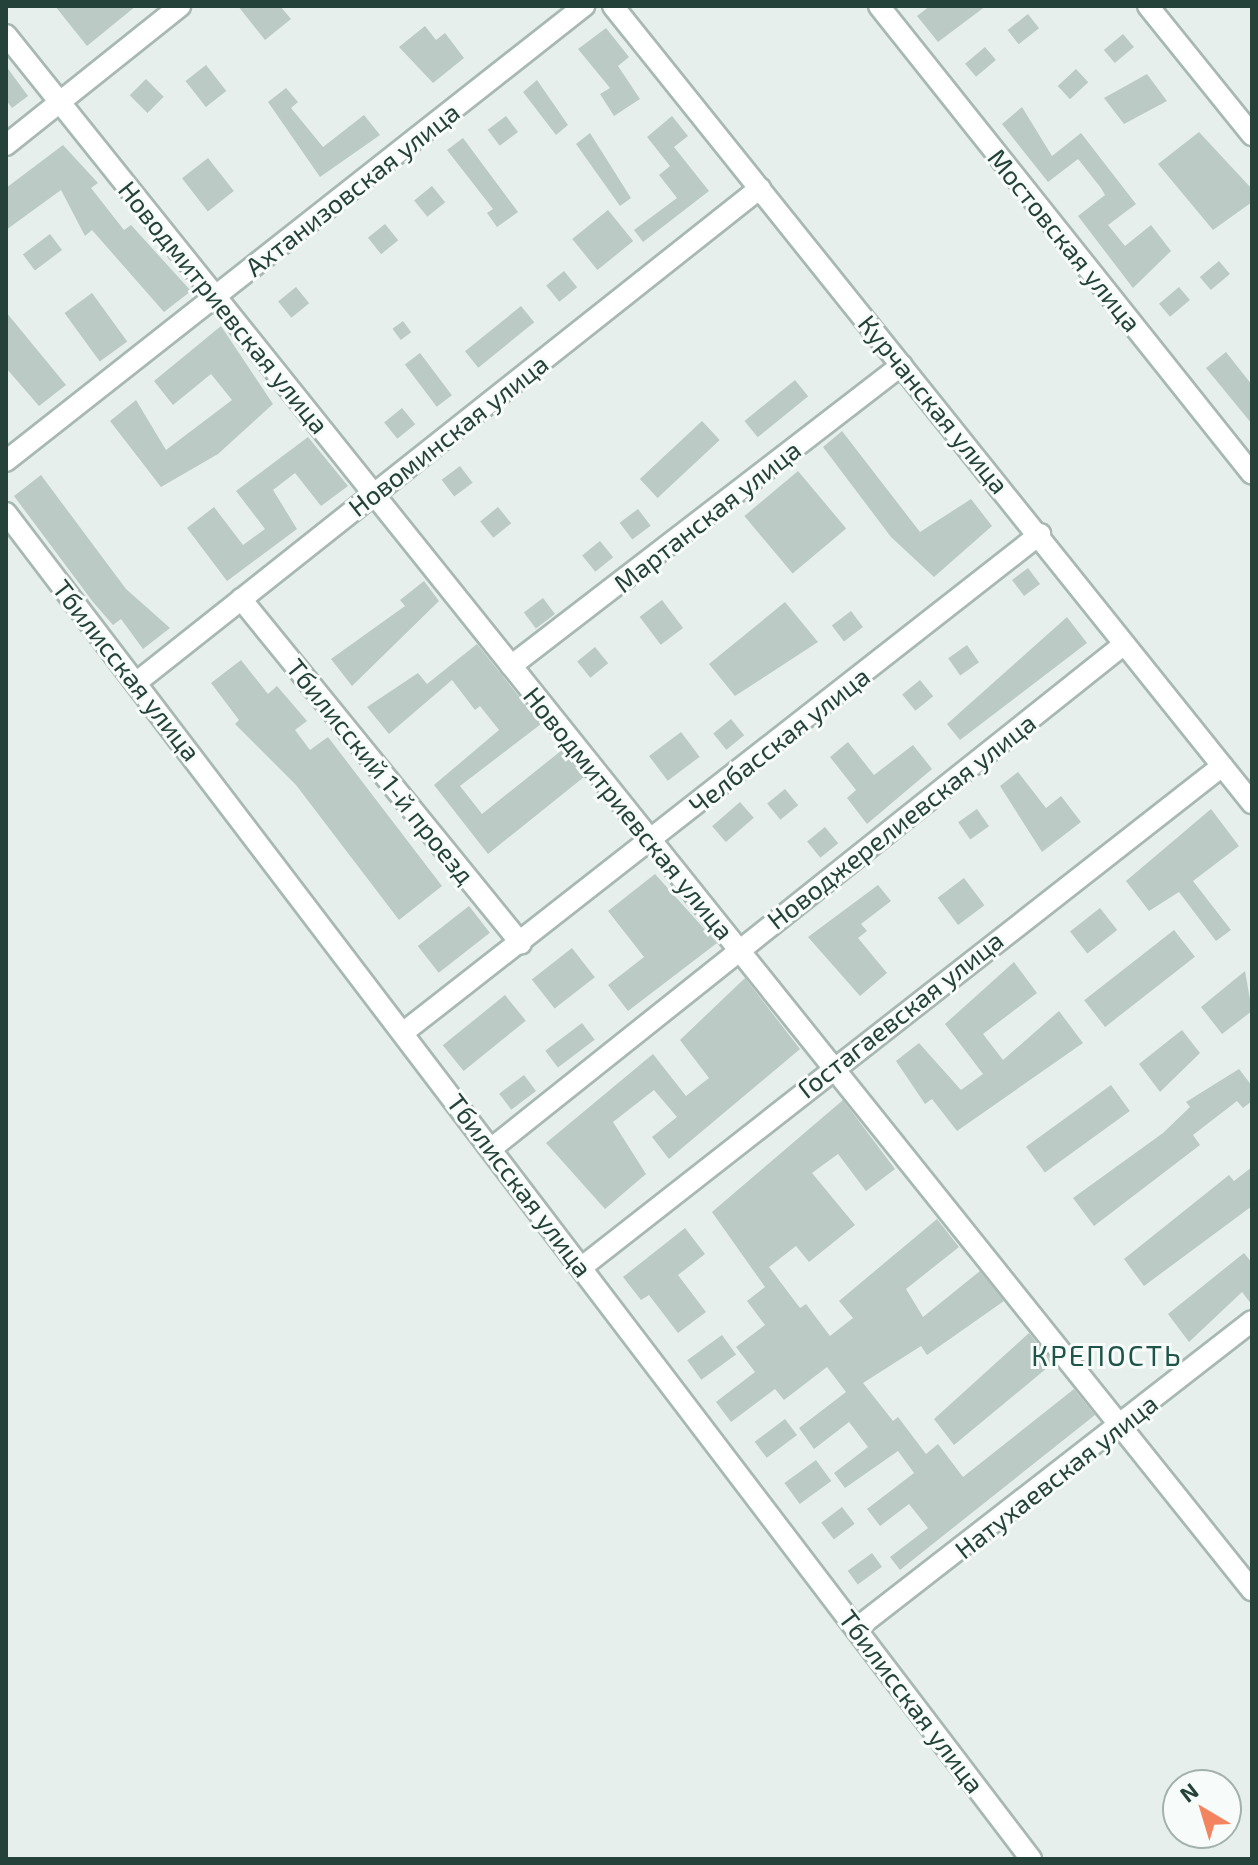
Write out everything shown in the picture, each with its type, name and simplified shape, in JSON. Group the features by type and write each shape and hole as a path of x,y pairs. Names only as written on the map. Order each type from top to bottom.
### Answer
{"street":[{"path":"6,145 180,6"},
{"name":"Ахтанизовская улица","path":"6,461 584,6"},
{"name":"Курчанская улица","path":"613,6 1040,534 1123,645 1252,803"},
{"name":"Мостовская улица","path":"879,6 1252,474"},
{"path":"1148,6 1252,135"},
{"name":"Новодмитриевская улица","path":"6,35 1252,1590"},
{"name":"Новоминская улица","path":"137,682 760,188"},
{"name":"Мартанская улица","path":"511,666 902,365"},
{"name":"Тбилисская улица","path":"6,513 1031,1859"},
{"name":"Челбасская улица","path":"404,1032 1040,534"},
{"name":"Тбилисский 1-й проезд","path":"241,599 521,943"},
{"name":"Новоджерелиевская улица","path":"492,1148 1123,645"},
{"name":"Гостагаевская улица","path":"582,1267 832,1065 1222,766"},
{"name":"Натухаевская улица","path":"857,1628 1252,1321"}],"building":[{"path":"55,6 136,6 87,46"},
{"path":"238,6 280,6 291,19 265,40"},
{"path":"930,6 986,6 938,42 917,16"},
{"path":"1028,14 1039,28 1019,44 1008,30"},
{"path":"425,26 436,40 445,33 464,58 433,83 399,47"},
{"path":"606,28 629,57 618,66 640,99 614,116 600,94 610,88 578,49"},
{"path":"1123,34 1134,47 1115,63 1104,50"},
{"path":"985,47 996,60 976,77 965,64"},
{"path":"206,65 226,91 206,107 186,81"},
{"path":"6,66 28,96 12,108 6,100"},
{"path":"1076,69 1088,82 1070,99 1058,86"},
{"path":"1147,74 1167,101 1124,124 1104,98"},
{"path":"146,79 164,97 147,113 130,95"},
{"path":"537,80 568,125 556,135 523,92"},
{"path":"286,88 298,102 291,108 323,147 364,115 380,135 320,177 268,102"},
{"path":"1022,107 1052,156 1081,133 1136,204 1108,225 1125,246 1151,225 1171,251 1133,288 1078,216 1105,195 1078,159 1048,182 1002,124"},
{"path":"506,116 518,132 500,146 488,130"},
{"path":"672,116 688,136 674,147 709,191 643,242 634,230 677,198 659,175 670,166 647,137"},
{"path":"1199,132 1252,189 1252,202 1213,230 1158,164"},
{"path":"590,133 631,198 620,206 576,144"},
{"path":"463,138 518,212 497,227 487,213 493,209 447,150"},
{"path":"63,145 98,183 91,188 124,230 131,225 191,291 164,312 92,230 85,236 61,190 6,230 6,188"},
{"path":"208,158 234,191 208,211 182,178"},
{"path":"432,186 445,202 427,217 414,200"},
{"path":"608,210 633,241 597,270 572,239"},
{"path":"385,224 398,240 381,254 368,238"},
{"path":"50,234 62,250 35,270 23,254"},
{"path":"1219,261 1230,274 1211,290 1200,277"},
{"path":"564,271 577,287 559,302 546,285"},
{"path":"296,287 309,303 291,318 278,301"},
{"path":"1179,287 1190,300 1170,317 1159,304"},
{"path":"92,293 127,342 100,362 64,313"},
{"path":"521,306 534,322 478,368 465,351"},
{"path":"6,312 66,385 39,406 6,368"},
{"path":"403,321 411,332 401,340 392,329"},
{"path":"221,326 273,404 218,454 161,487 110,421 136,400 166,450 232,400 211,374 173,405 154,381"},
{"path":"1226,352 1252,385 1252,424 1206,368"},
{"path":"420,353 452,395 437,407 405,364"},
{"path":"795,380 808,396 758,437 744,421"},
{"path":"402,408 415,424 397,439 384,422"},
{"path":"702,421 720,440 658,498 640,479"},
{"path":"842,431 920,532 971,499 992,526 934,577 891,537 823,447"},
{"path":"308,437 348,486 321,506 295,473 273,490 297,529 227,581 187,528 214,507 243,545 265,529 236,491"},
{"path":"460,466 473,483 454,497 442,480"},
{"path":"798,471 846,528 793,573 744,516"},
{"path":"41,475 126,589 170,628 143,649 121,619 113,625 93,602 14,496"},
{"path":"498,507 511,523 493,538 480,521"},
{"path":"638,509 651,526 632,540 620,523"},
{"path":"600,541 613,557 595,572 582,555"},
{"path":"1028,568 1040,584 1024,596 1012,580"},
{"path":"424,581 439,601 352,686 331,659 405,606 400,600"},
{"path":"543,598 555,614 536,628 524,612"},
{"path":"662,600 683,628 661,645 640,617"},
{"path":"785,602 818,642 735,696 709,664"},
{"path":"851,611 863,627 844,641 832,625"},
{"path":"1067,617 1087,643 960,740 947,724"},
{"path":"477,644 541,724 460,786 482,814 562,750 584,777 488,854 434,785 499,730 480,706 475,710 452,680 389,734 367,707 418,673 427,684"},
{"path":"967,645 979,662 960,675 948,658"},
{"path":"595,647 608,663 590,678 577,661"},
{"path":"241,660 268,694 277,686 307,721 295,730 310,750 328,737 442,886 399,920 296,785 235,724 239,720 211,683"},
{"path":"920,680 933,696 915,711 902,694"},
{"path":"731,719 744,735 726,750 713,733"},
{"path":"681,732 700,757 668,781 649,756"},
{"path":"848,742 874,775 913,745 932,769 867,824 847,798 856,790 830,757"},
{"path":"1018,772 1046,808 1061,796 1081,822 1042,852 1000,786"},
{"path":"785,789 798,805 780,820 767,803"},
{"path":"740,802 754,818 726,842 712,826"},
{"path":"977,809 989,826 970,839 958,822"},
{"path":"1211,809 1239,846 1193,881 1231,930 1216,941 1179,892 1149,911 1126,881"},
{"path":"825,827 838,843 820,858 807,841"},
{"path":"655,874 717,943 628,1011 608,985 644,957 608,911"},
{"path":"964,878 984,905 958,925 938,898"},
{"path":"878,885 891,901 861,924 867,931 858,938 887,973 860,996 808,937"},
{"path":"469,906 490,933 439,973 418,946"},
{"path":"1100,908 1117,930 1087,953 1070,931"},
{"path":"1174,930 1195,957 1105,1027 1084,1000"},
{"path":"572,948 595,977 555,1009 532,979"},
{"path":"1014,962 1037,993 983,1034 1003,1060 1059,1011 1083,1043 957,1131 932,1099 925,1104 896,1061 919,1043 961,1090 983,1074 945,1024"},
{"path":"1245,971 1252,1011 1222,1034 1201,1007"},
{"path":"745,978 800,1049 669,1159 652,1137 677,1117 654,1090 613,1122 646,1174 605,1209 546,1143 653,1054 686,1096 709,1078 680,1040"},
{"path":"505,995 526,1021 464,1071 443,1045"},
{"path":"582,1023 595,1040 558,1067 545,1051"},
{"path":"1182,1030 1200,1053 1160,1092 1139,1064"},
{"path":"1239,1069 1252,1086 1252,1101 1243,1108 1237,1101 1193,1135 1200,1145 1094,1226 1073,1198 1163,1133 1190,1107 1186,1102"},
{"path":"524,1075 536,1091 511,1110 499,1094"},
{"path":"1111,1085 1130,1111 1045,1173 1026,1147"},
{"path":"843,1100 895,1169 866,1191 838,1154 812,1173 855,1225 809,1262 796,1246 769,1267 800,1308 806,1304 830,1336 853,1318 839,1301 937,1219 959,1247 906,1289 923,1317 980,1271 1004,1301 927,1355 921,1346 863,1383 893,1421 898,1417 926,1454 938,1444 963,1477 1074,1389 1095,1415 900,1570 890,1557 928,1528 909,1504 880,1526 867,1509 914,1473 898,1451 845,1488 834,1473 868,1447 849,1422 814,1449 799,1428 846,1392 827,1367 784,1400 775,1389 731,1422 716,1402 755,1372 736,1347 765,1325 747,1301 765,1287 712,1212"},
{"path":"1252,1167 1252,1206 1144,1286 1124,1259 1229,1175 1234,1181"},
{"path":"685,1228 705,1254 678,1275 706,1312 678,1333 649,1295 641,1300 623,1277"},
{"path":"1244,1253 1252,1263 1252,1305 1242,1292 1189,1342 1168,1314"},
{"path":"1029,1333 1053,1363 954,1445 934,1419"},
{"path":"722,1335 736,1354 701,1380 687,1360"},
{"path":"785,1419 797,1435 767,1458 755,1442"},
{"path":"816,1460 831,1481 800,1504 784,1483"},
{"path":"842,1507 855,1524 834,1539 821,1523"},
{"path":"872,1553 882,1567 858,1584 848,1571"}],"district":[{"name":"КРЕПОСТЬ","path":"1107,1355"}]}
